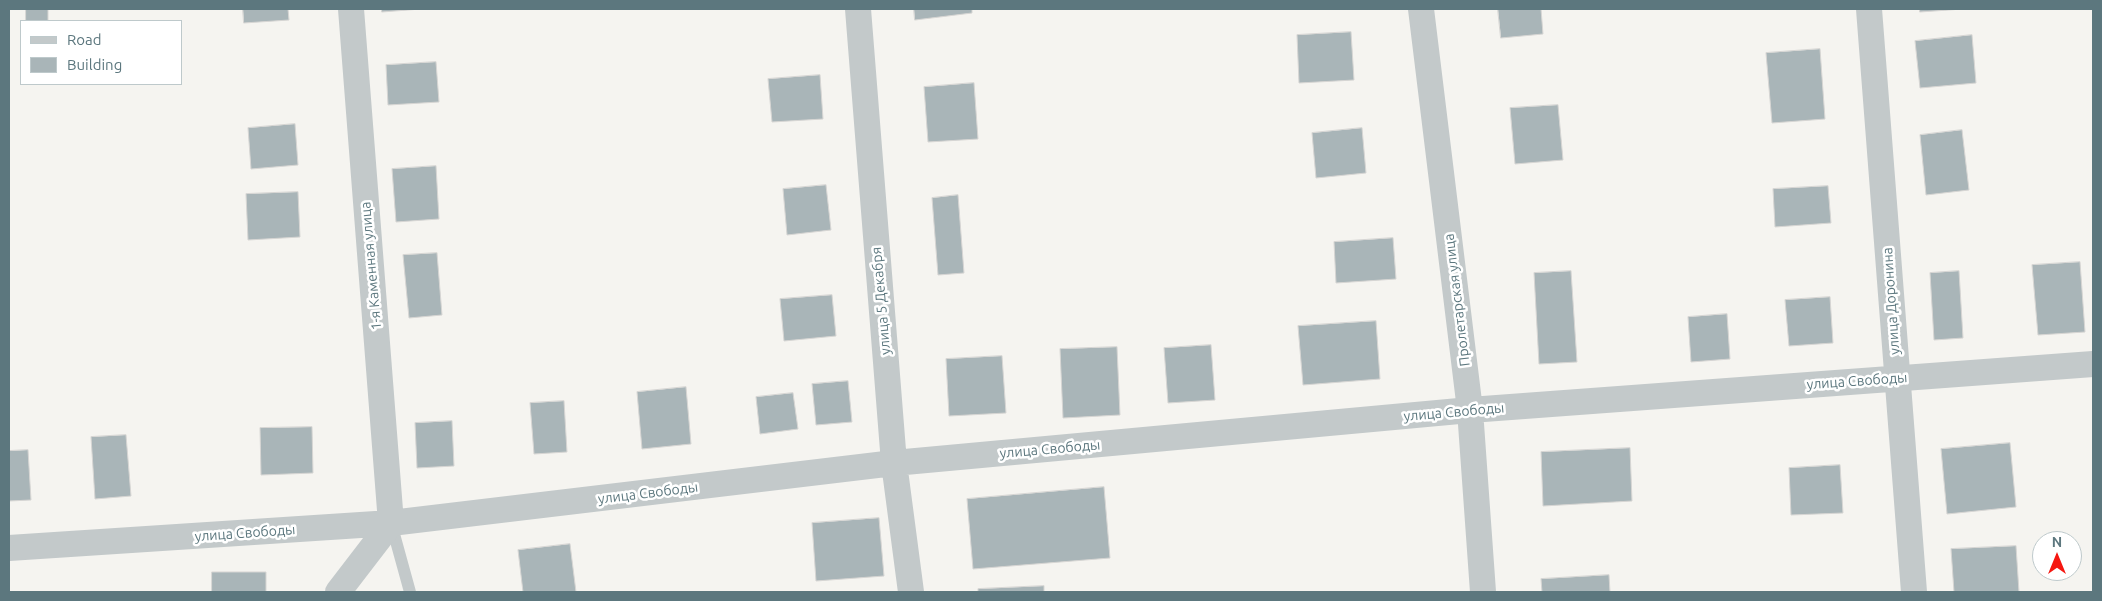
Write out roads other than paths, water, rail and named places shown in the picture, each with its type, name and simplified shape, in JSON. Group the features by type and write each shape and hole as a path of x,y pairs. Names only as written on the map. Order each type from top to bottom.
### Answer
{"street":[{"name":"1-я Каменная улица","path":"351,9 392,523"},
{"name":"улица 5 Декабря","path":"858,9 894,463 910,592"},
{"name":"Пролетарская улица","path":"1421,9 1470,410 1482,592"},
{"name":"улица Доронина","path":"1869,9 1914,592"},
{"name":"улица Свободы","path":"9,548 392,523 894,463 1470,410 2093,364"},
{"path":"338,592 392,523"}],"lane":[{"path":"392,523 410,592"}]}
